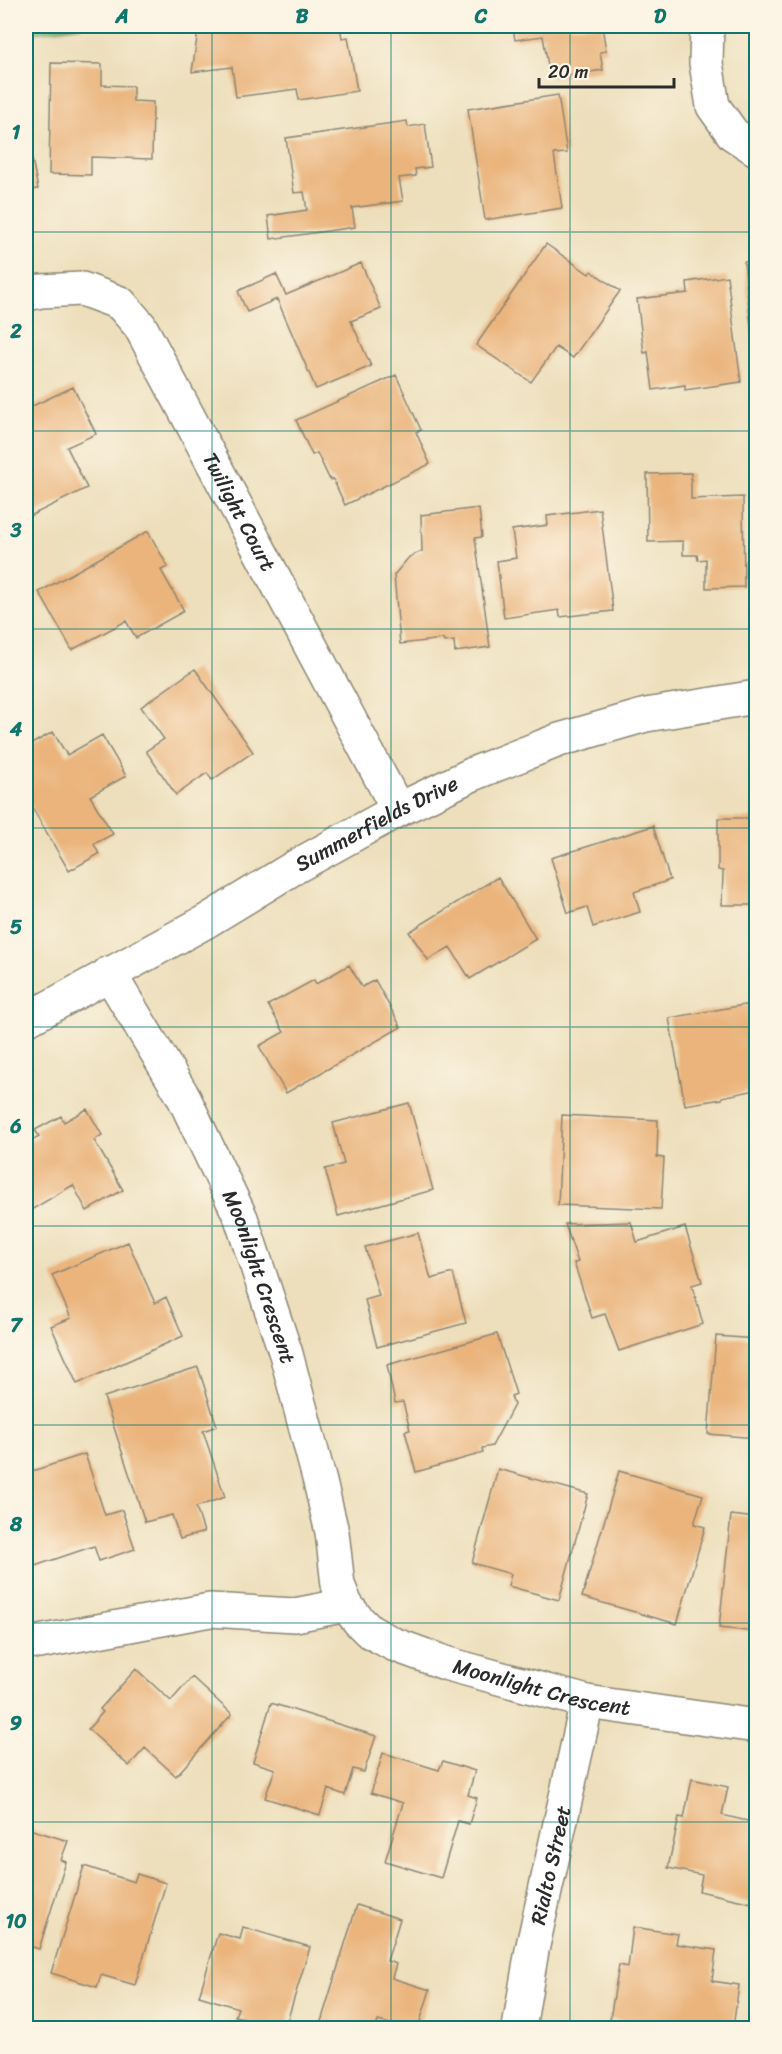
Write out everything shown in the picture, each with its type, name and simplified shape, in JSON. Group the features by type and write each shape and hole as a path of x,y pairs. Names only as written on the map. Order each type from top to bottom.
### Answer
{"street":[{"path":"707,26 706,63 713,106 733,134 756,148"},
{"name":"Twilight Court","path":"26,294 82,289 120,303 140,327 398,810"},
{"name":"Summerfields Drive","path":"26,1020 205,922 295,867 398,810 476,772 558,740 646,715 756,696"},
{"name":"Moonlight Crescent","path":"109,973 183,1096 241,1218 286,1353 332,1532 338,1585 346,1605 369,1631 393,1644 448,1664 588,1702 756,1726"},
{"path":"39,1642 210,1610 295,1615 346,1605"},
{"name":"Rialto Street","path":"519,2028 532,1950 588,1702"}],"green space":[{"path":"26,26 81,26 26,34"}],"building":[{"path":"225,26 340,26 342,38 348,37 357,91 299,100 297,89 236,97 232,67 192,72 198,31 225,28"},
{"path":"513,26 602,26 606,51 600,52 603,70 550,78 543,36 515,40"},
{"path":"51,63 102,64 102,85 133,86 133,101 153,102 152,159 91,157 91,175 49,174"},
{"path":"558,95 567,153 554,154 562,208 485,220 468,109"},
{"path":"407,121 408,127 425,124 431,167 415,169 416,176 399,178 403,201 352,208 355,227 271,239 268,216 307,210 304,192 294,193 286,138"},
{"path":"27,134 38,189 28,190 30,198 26,199"},
{"path":"546,244 589,274 591,271 620,291 573,358 556,347 531,382 476,345"},
{"path":"756,260 756,352 754,352 744,262"},
{"path":"361,263 381,309 351,321 371,366 316,389 277,299 247,312 238,291 276,274 286,295"},
{"path":"727,276 741,382 685,390 685,385 653,390 648,352 644,353 637,299 688,293 687,282"},
{"path":"396,375 421,430 416,432 430,464 345,505 317,453 312,455 296,420"},
{"path":"73,387 96,434 67,447 87,488 26,518 26,409"},
{"path":"691,473 691,499 743,497 744,587 706,588 706,559 698,560 697,555 683,555 683,541 648,542 647,474"},
{"path":"479,508 482,537 475,538 490,647 455,652 454,641 444,642 443,639 400,644 394,575 409,557 422,551 421,515"},
{"path":"600,509 613,611 560,617 559,610 504,618 497,561 516,558 512,530 548,525 547,516"},
{"path":"148,531 168,567 161,570 184,611 136,638 126,621 72,650 39,592"},
{"path":"195,669 253,752 212,780 207,773 176,795 146,751 164,739 141,707"},
{"path":"53,732 67,755 102,735 126,776 90,796 113,834 94,844 99,854 69,871 26,797 26,747"},
{"path":"752,805 756,805 756,910 752,910 752,905 722,905 723,871 718,870 718,818 752,818"},
{"path":"653,826 670,880 634,892 640,912 593,927 587,907 568,913 551,858"},
{"path":"498,877 536,939 470,979 450,947 428,960 409,932"},
{"path":"349,965 362,987 375,980 401,1027 286,1093 259,1046 284,1032 268,1005 314,980 316,984"},
{"path":"756,1003 756,1090 685,1105 669,1018"},
{"path":"409,1103 433,1190 338,1216 325,1169 344,1164 333,1123"},
{"path":"87,1109 102,1135 94,1140 123,1190 87,1211 73,1185 26,1213 26,1144 39,1136 35,1130 61,1116 64,1122"},
{"path":"562,1115 658,1120 657,1157 664,1158 661,1209 558,1205"},
{"path":"631,1222 637,1242 685,1227 702,1282 692,1285 703,1324 619,1351 605,1314 592,1318 574,1263 578,1262 565,1224"},
{"path":"418,1233 431,1279 453,1273 466,1323 377,1347 365,1300 379,1296 365,1247"},
{"path":"128,1242 155,1303 166,1297 183,1336 77,1384 51,1326 71,1318 52,1275"},
{"path":"497,1334 516,1394 511,1396 514,1405 492,1446 482,1448 483,1453 416,1472 405,1431 410,1430 403,1402 395,1403 387,1365"},
{"path":"716,1336 756,1339 756,1438 708,1434"},
{"path":"198,1367 217,1426 203,1431 225,1497 196,1507 204,1532 180,1539 172,1515 145,1522 104,1397"},
{"path":"85,1454 105,1515 122,1510 135,1549 99,1561 94,1546 26,1569 26,1473"},
{"path":"498,1469 588,1494 559,1600 508,1586 511,1574 472,1563"},
{"path":"619,1471 703,1495 694,1524 705,1527 677,1624 582,1597"},
{"path":"731,1515 756,1518 756,1632 719,1628"},
{"path":"136,1669 171,1701 192,1677 232,1714 176,1776 145,1748 129,1766 88,1729 103,1712 100,1709"},
{"path":"271,1703 376,1736 364,1772 353,1769 345,1795 328,1789 320,1815 265,1798 275,1769 253,1762"},
{"path":"383,1753 439,1770 443,1761 475,1771 468,1795 477,1798 469,1824 458,1821 441,1878 385,1861 403,1803 371,1793"},
{"path":"692,1779 728,1787 722,1815 756,1823 756,1889 752,1903 699,1891 702,1875 668,1868 679,1817 684,1818"},
{"path":"26,1828 68,1841 61,1860 66,1862 39,1949 26,1945"},
{"path":"84,1866 134,1882 137,1874 166,1883 135,1985 101,1975 97,1987 51,1973"},
{"path":"357,1905 400,1919 387,1961 396,1964 392,1978 430,1990 418,2028 405,2028 378,2021 376,2028 319,2028"},
{"path":"243,1927 310,1947 285,2028 240,2028 244,2018 235,2016 238,2008 199,1996 218,1933 240,1939"},
{"path":"633,1927 678,1934 676,1944 716,1950 712,1981 739,1985 733,2028 670,2028 610,2019 619,1965 628,1967"}]}
